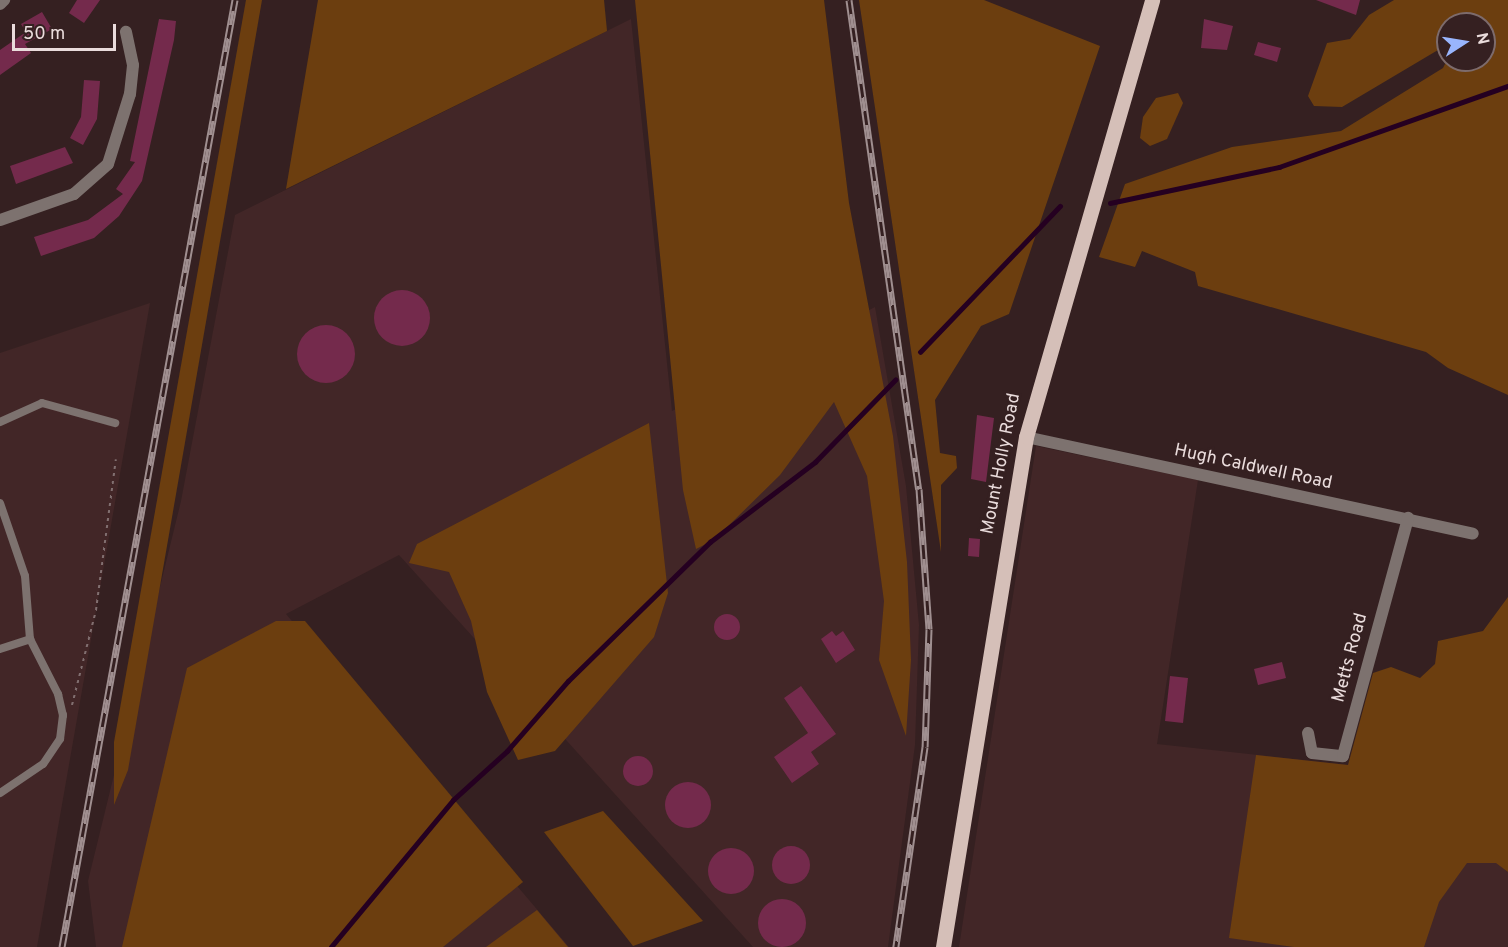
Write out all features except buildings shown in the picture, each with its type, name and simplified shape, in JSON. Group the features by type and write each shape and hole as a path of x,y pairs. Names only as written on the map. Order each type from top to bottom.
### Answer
{"main road":[{"name":"Mount Holly Road","path":"943,947 1026,437 1152,0"}],"street":[{"path":"0,4 4,0"},
{"path":"0,220 74,195 108,164 130,94 133,65 126,32"},
{"name":"Hugh Caldwell Road","path":"1026,437 1408,518 1473,534"},
{"name":"Metts Road","path":"1308,733 1312,753 1343,756 1408,518"}],"lane":[{"path":"0,422 42,403 115,423"},
{"path":"0,503 25,576 30,639 58,694 62,729 43,764 0,793"},
{"path":"0,649 30,639"}],"path":[{"path":"71,707 96,610 116,459"}],"shaded area":[{"path":"246,0 262,0 128,770 114,805 114,742"},
{"path":"318,0 604,0 607,31 286,189"},
{"path":"635,0 824,0 849,203 893,436 907,562 911,660 906,736 879,660 884,601 867,476 834,402 780,475 714,540 696,549 683,490"},
{"path":"859,0 984,0 1100,46 1009,314 981,326 935,400 940,453 956,456 957,468 941,485 941,552"},
{"path":"1394,0 1508,0 1508,395 1448,368 1426,352 1198,286 1195,272 1142,251 1135,267 1099,257 1125,184 1232,147 1341,131 1437,72 1496,72 1496,12 1436,12 1436,51 1342,107 1314,106 1308,96 1327,43 1350,39 1369,15"},
{"path":"631,19 672,411 875,307 906,486 919,625 915,745 888,947 753,947 399,555 286,614 569,947 96,947 88,881 181,501 235,215"},
{"path":"1178,93 1183,103 1167,139 1150,146 1140,138 1143,117 1156,98"},
{"path":"150,303 37,947 0,947 0,353"},
{"path":"649,423 668,593 654,637 555,751 518,760 487,692 471,621 449,572 409,563 417,544"},
{"path":"1036,446 1198,480 1157,744 1385,769 1508,872 1508,947 959,947"},
{"path":"1508,597 1508,872 1496,863 1467,863 1439,902 1424,947 1294,947 1229,938 1256,755 1348,765 1373,673 1391,667 1420,678 1435,664 1438,641 1483,631"},
{"path":"276,621 305,621 523,882 443,947 122,947 187,668"},
{"path":"603,811 703,921 633,946 544,832"},
{"path":"537,910 568,947 486,947"}],"waterway":[{"path":"1110,203 1279,167 1508,86"},
{"path":"920,352 1060,206"},
{"path":"331,947 453,800 507,751 568,681 710,542 815,462 895,380"}],"railway":[{"path":"62,947 235,0"},
{"path":"849,0 919,489 929,629 925,747 896,947"}]}
